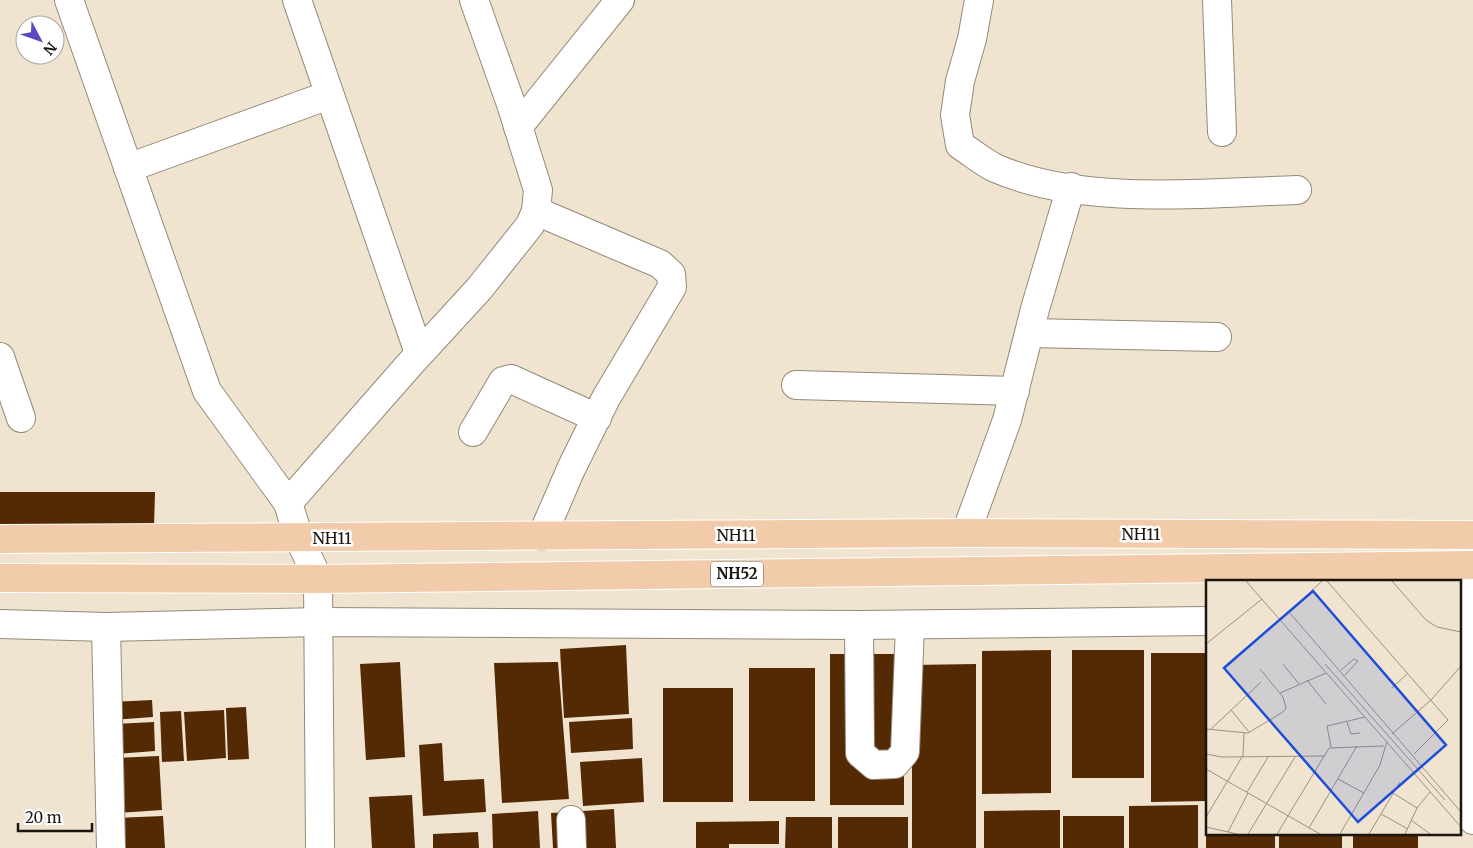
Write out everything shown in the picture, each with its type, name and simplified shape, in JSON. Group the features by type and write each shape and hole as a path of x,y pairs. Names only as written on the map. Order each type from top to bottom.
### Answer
{"highway":[{"name":"NH11","path":"0,539 966,533 1471,535"},
{"name":"NH52","path":"0,578 318,579 1470,565"}],"street":[{"path":"69,0 206,391 288,503 299,538 318,579 320,622 320,848"},
{"path":"297,0 419,353"},
{"path":"288,503 419,353 479,289 530,226 536,211 538,190 474,0"},
{"path":"518,127 620,0"},
{"path":"979,0 972,39 960,81 955,115 960,145 995,167 1037,181 1114,195 1297,190"},
{"path":"1218,0 1222,132"},
{"path":"128,168 329,95"},
{"path":"966,533 1007,420 1071,187"},
{"path":"536,211 660,264 671,274 672,287 597,418 542,536"},
{"path":"1030,333 1217,337"},
{"path":"0,356 21,418"},
{"path":"473,432 503,381 511,379 597,418"},
{"path":"796,385 1015,391"},
{"path":"1471,535 1464,620 1473,820"},
{"path":"0,624 106,627 320,622 910,625 1206,621"},
{"path":"859,625 860,753 874,765 895,764 906,752 910,625"},
{"path":"106,627 111,848"},
{"path":"571,820 572,848"}],"building":[{"path":"0,492 155,492 154,527 0,526"},
{"path":"626,645 629,714 564,718 560,649"},
{"path":"1051,650 1051,793 982,794 982,651"},
{"path":"1072,650 1144,650 1144,778 1072,778"},
{"path":"1151,653 1206,653 1206,801 1151,802"},
{"path":"830,654 904,654 904,805 830,805"},
{"path":"400,662 405,757 366,760 360,664"},
{"path":"558,662 569,799 502,803 494,663"},
{"path":"976,664 976,848 912,848 912,665"},
{"path":"749,668 815,668 815,801 749,801"},
{"path":"663,688 733,688 733,802 663,802"},
{"path":"152,700 153,717 112,720 111,702"},
{"path":"246,707 249,759 228,760 226,708"},
{"path":"224,710 226,758 187,761 184,712"},
{"path":"181,711 184,761 162,762 160,712"},
{"path":"632,718 633,749 571,753 569,722"},
{"path":"154,722 155,751 116,754 114,724"},
{"path":"442,743 444,781 484,779 486,812 423,816 419,745"},
{"path":"159,756 162,810 118,813 115,758"},
{"path":"642,758 644,802 583,806 580,762"},
{"path":"412,795 415,848 372,848 369,797"},
{"path":"1198,805 1198,848 1129,848 1129,806"},
{"path":"614,809 616,848 553,848 551,813"},
{"path":"1060,810 1060,848 984,848 984,811"},
{"path":"538,811 540,848 493,848 492,814"},
{"path":"163,816 165,848 116,848 115,818"},
{"path":"1063,816 1124,816 1124,848 1063,848"},
{"path":"786,817 832,817 832,848 785,848"},
{"path":"838,817 908,817 908,848 838,848"},
{"path":"779,821 779,844 729,844 729,848 696,848 696,822"},
{"path":"478,832 479,848 433,848 433,834"},
{"path":"1206,836 1275,836 1275,848 1206,848"},
{"path":"1279,836 1342,836 1342,848 1279,848"},
{"path":"1353,836 1418,836 1418,848 1353,848"}]}
